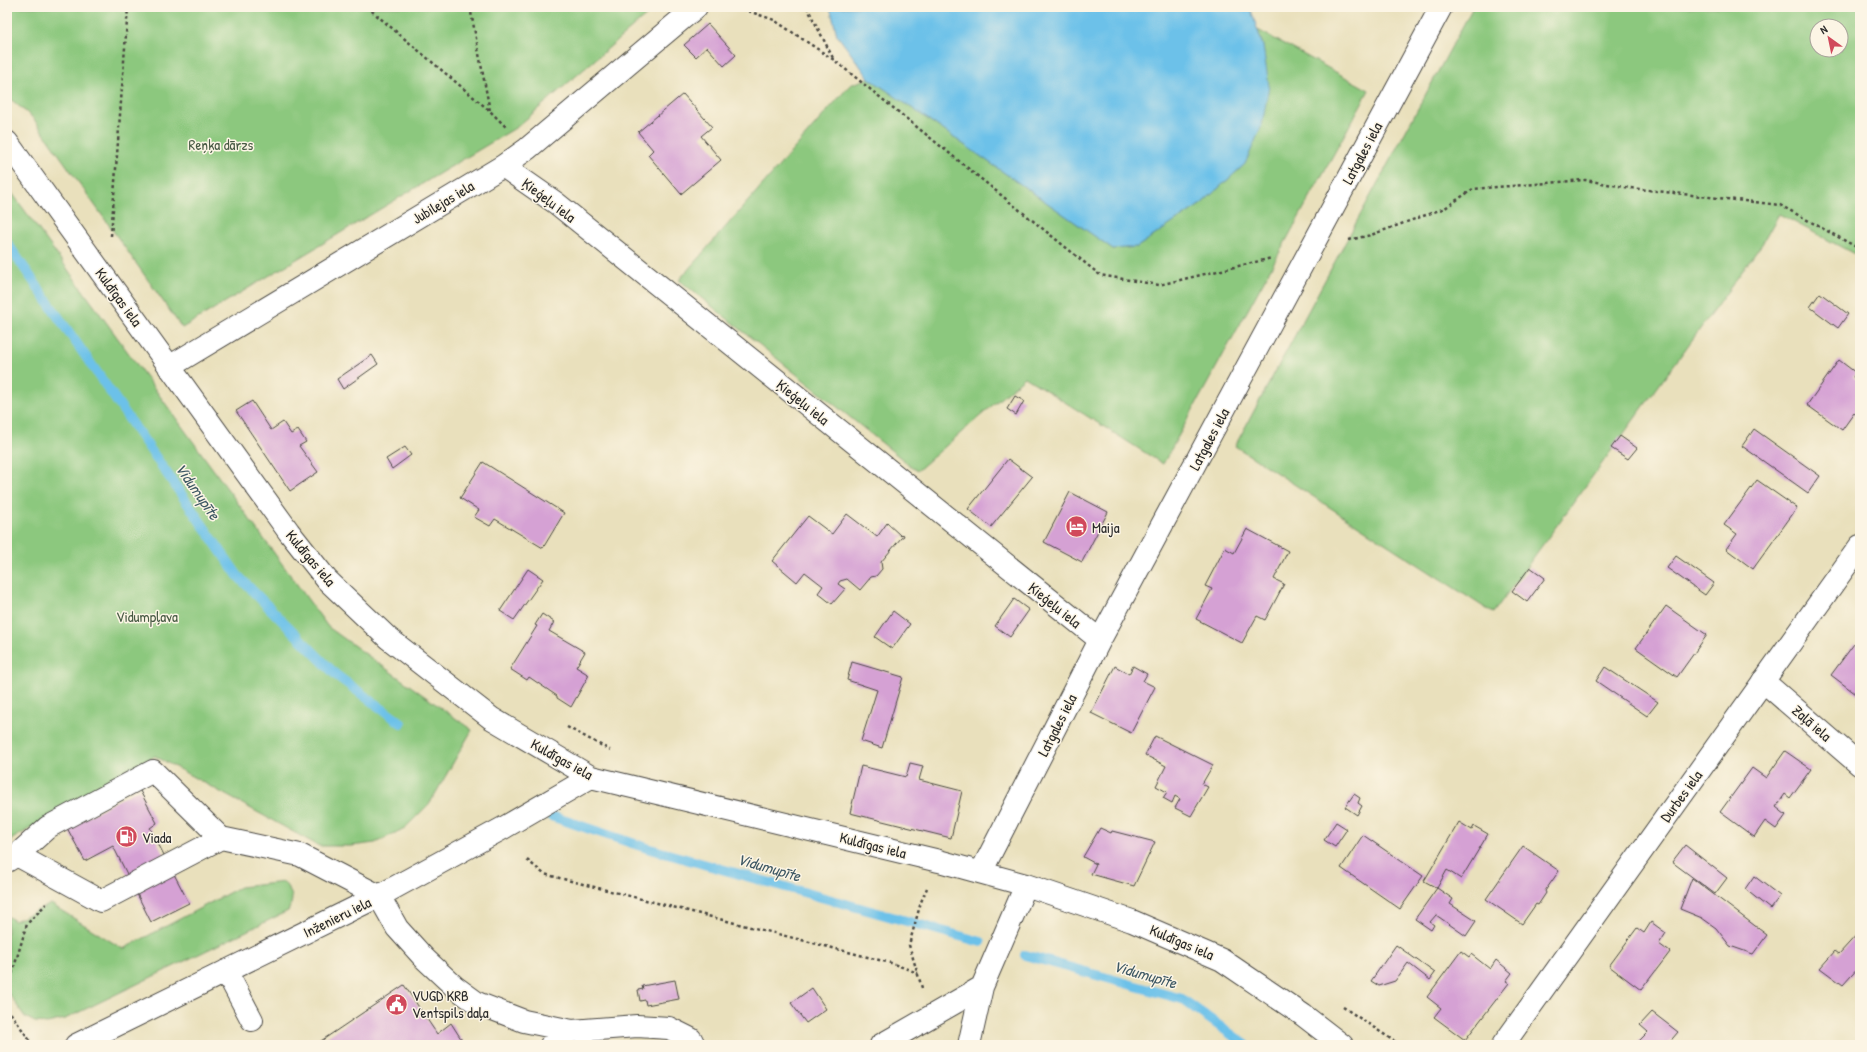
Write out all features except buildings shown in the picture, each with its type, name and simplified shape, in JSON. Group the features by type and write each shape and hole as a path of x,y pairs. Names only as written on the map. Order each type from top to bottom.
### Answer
{"street":[{"name":"Jubilejas iela","path":"169,367 503,166 527,149 696,7"},
{"name":"Latgales iela","path":"981,872 1100,640 1441,7"},
{"name":"Kuldīgas iela","path":"7,142 289,532 327,580 388,638 491,718 591,777 981,872 1026,885 1132,921 1222,960 1303,1015 1342,1045"},
{"name":"Ķieģeļu iela","path":"503,166 556,203 1100,640"},
{"name":"Durbes iela","path":"1503,1045 1860,546"},
{"name":"Zaļā iela","path":"1764,681 1860,766"},
{"path":"221,838 101,901 67,883 12,858 48,827 153,771 221,838 300,855 379,896 397,928 425,959 455,987 477,1003 524,1021 572,1031 603,1030 637,1026 669,1028 691,1039 694,1045"},
{"name":"Inženieru iela","path":"76,1045 379,896 505,827 591,777"},
{"path":"969,1045 982,987 1026,885"},
{"path":"226,971 252,1020"},
{"path":"881,1045 982,987"},
{"path":"551,1045 572,1031"}],"path":[{"path":"111,237 128,7"},
{"path":"367,7 490,112 527,149"},
{"path":"470,7 490,112"},
{"path":"737,7 774,20 834,60 1100,275 1159,285 1372,235 1445,208 1473,189 1585,180 1630,188 1780,206 1860,250"},
{"path":"807,7 834,60"},
{"path":"562,724 617,754"},
{"path":"526,860 544,874 892,963 918,973"},
{"path":"7,991 27,924 67,883"},
{"path":"921,902 909,945 931,1017"},
{"path":"1341,1006 1400,1045"},
{"path":"7,1008 33,1045"}],"green space":[{"name":"Reņķa dārzs","path":"7,7 656,7 517,127 182,328 33,118 7,96"},
{"path":"1473,7 1860,7 1860,257 1779,214 1762,244 1493,613 1235,446"},
{"path":"1258,30 1369,90 1163,464 1025,377 917,471 679,280 850,85 869,78 1113,249 1137,247 1201,204 1245,164 1263,46"},
{"name":"Vidumpļava","path":"7,186 328,627 472,730 430,803 405,828 375,843 351,846 319,846 155,756 7,842"},
{"path":"284,882 292,896 288,911 65,1019 47,1023 35,1022 25,1017 7,991 7,916 15,921 51,904 123,949 240,887"}],"water":[{"path":"830,7 1250,7 1263,46 1269,86 1262,125 1245,164 1201,204 1137,247 1113,249 869,78 837,35"}],"waterway":[{"name":"Vidumupīte","path":"7,243 238,576 336,675 401,723"},
{"name":"Vidumupīte","path":"551,816 650,849 981,942"},
{"name":"Vidumupīte","path":"1025,955 1182,999 1246,1045"}],"place":[{"name":"Maija","path":"1076,527"},
{"name":"Viada","path":"127,837"},
{"name":"VUGD KRB Ventspils daļa","path":"397,1004"}]}
